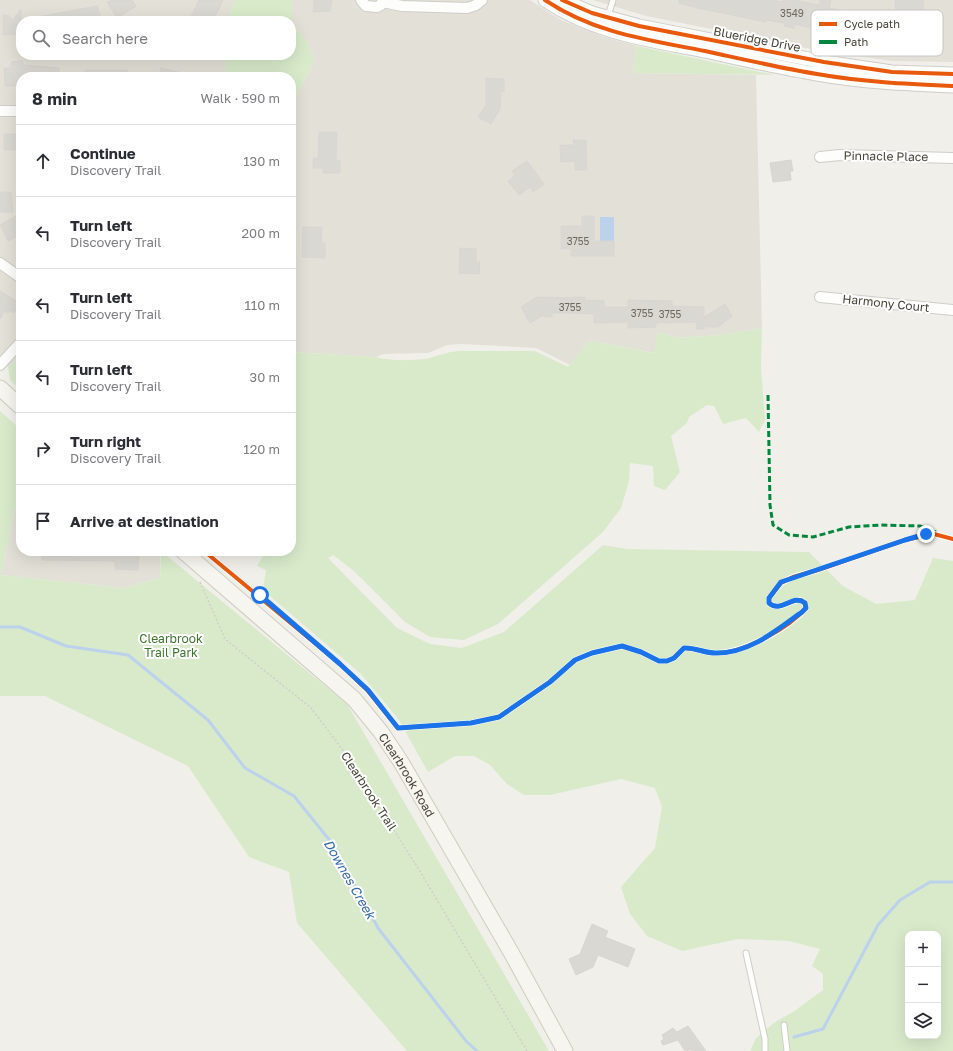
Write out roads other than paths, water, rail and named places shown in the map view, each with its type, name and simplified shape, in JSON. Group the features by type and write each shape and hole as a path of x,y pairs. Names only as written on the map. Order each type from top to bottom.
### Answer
{"main road":[{"path":"0,388 16,402"},
{"name":"Clearbrook Road","path":"189,556 343,688 381,732 417,790 512,954 565,1051"}],"street":[{"path":"361,0 366,6 372,7 377,7 383,1 402,6 466,8 482,0"},
{"name":"Blueridge Drive","path":"545,0 566,14 602,28 644,39 818,75 892,84 953,86"},
{"name":"Blueridge Drive","path":"562,0 607,17 639,26 824,62 892,72 953,74"},
{"path":"0,111 16,111"},
{"name":"Pinnacle Place","path":"820,156 840,155 953,158"},
{"path":"0,264 16,275"},
{"name":"Harmony Court","path":"820,297 953,310"},
{"path":"0,364 16,347"}],"lane":[{"path":"607,17 613,0"},
{"path":"746,953 765,1039 765,1051"},
{"path":"784,1025 787,1051"}],"water":[{"path":"600,217 614,217 614,241 600,241"}],"waterway":[{"name":"Downes Creek","path":"0,627 20,627 66,646 128,655 208,720 245,768 294,796 331,842 378,928 466,1041 477,1051"},
{"path":"794,1037 823,1029 878,925 900,900 930,882 953,882"}],"park label":[{"name":"Clearbrook Trail Park","path":"171,645"}]}
